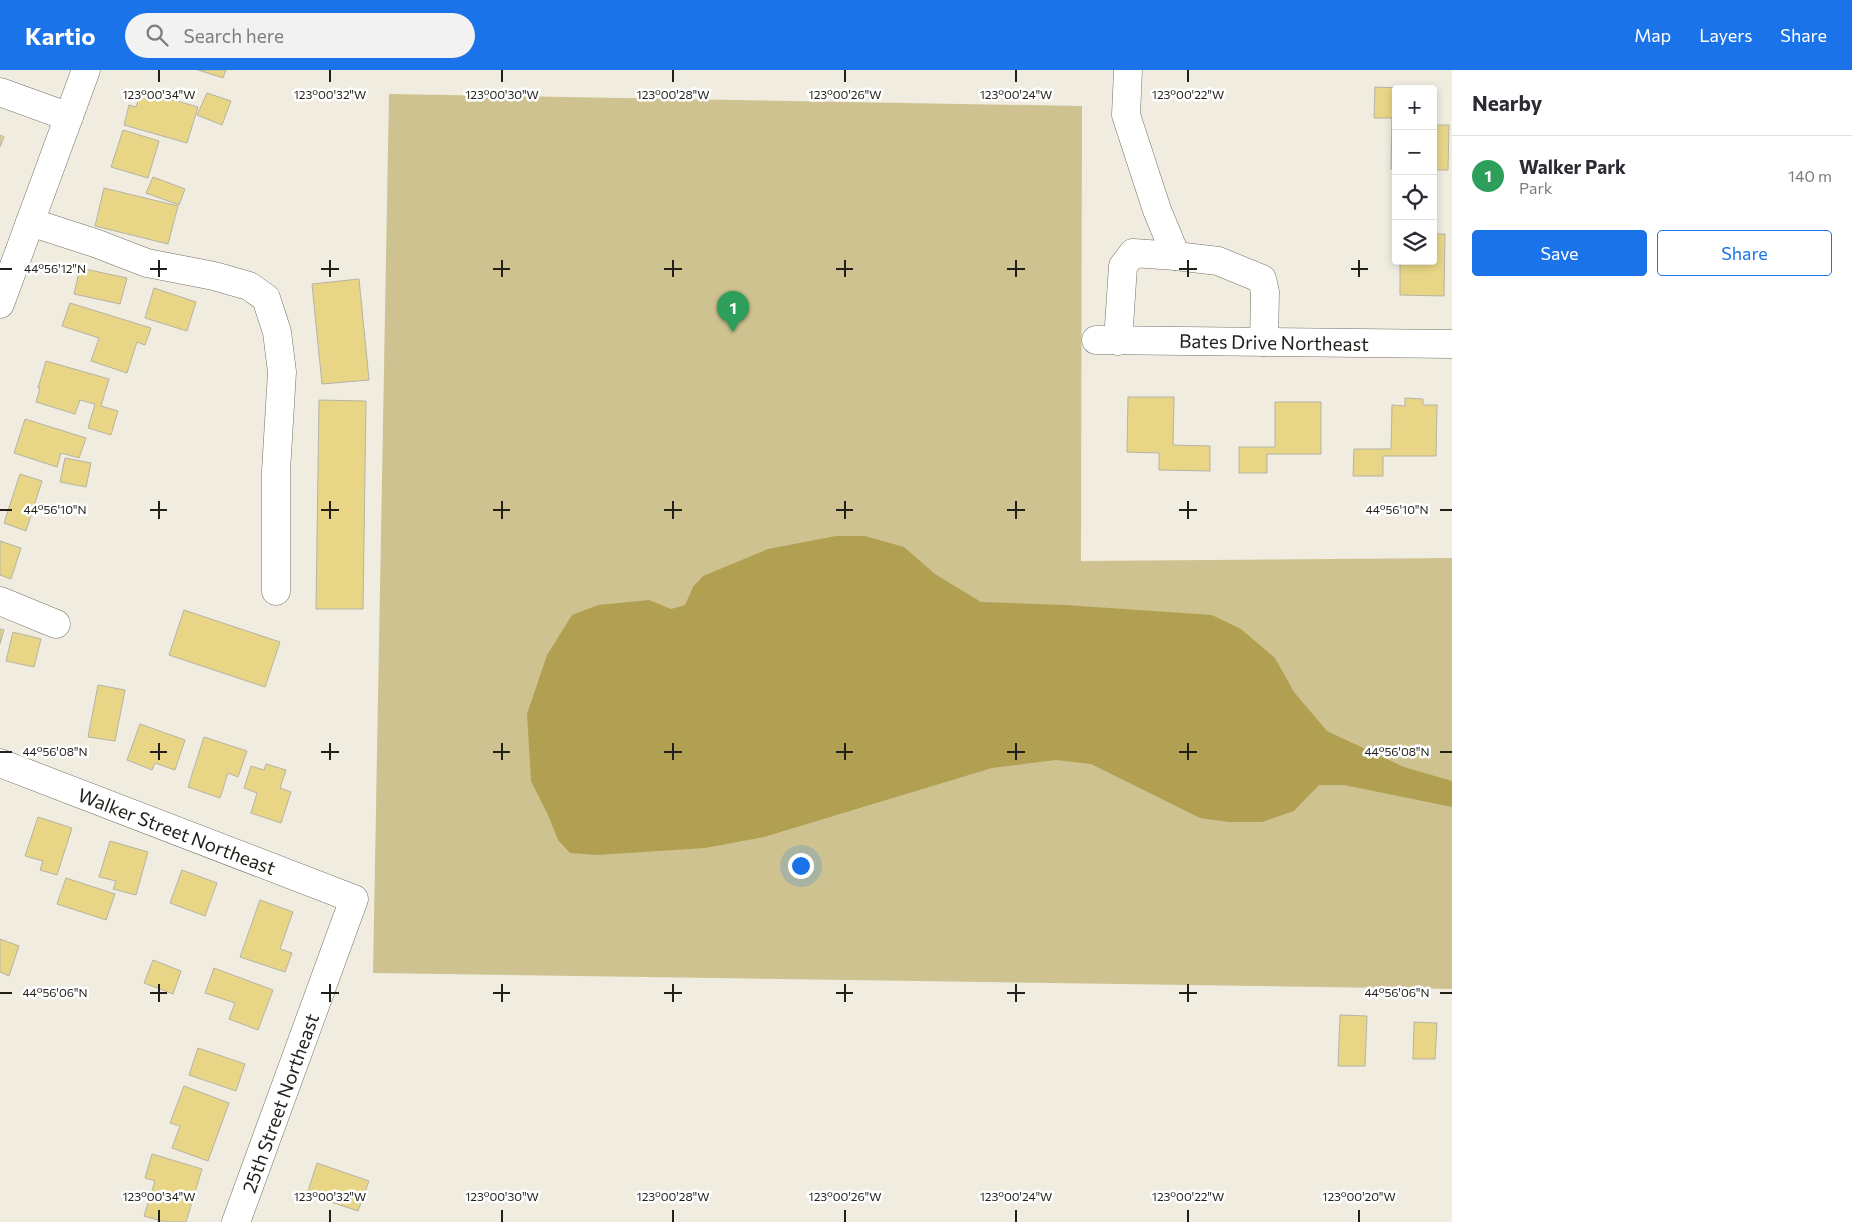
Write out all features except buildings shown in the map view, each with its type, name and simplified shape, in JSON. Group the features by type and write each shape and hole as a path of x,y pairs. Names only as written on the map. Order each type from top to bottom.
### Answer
{"street":[{"path":"0,304 86,70"},
{"path":"1128,70 1126,115 1157,210 1176,256 1218,262 1262,279 1265,292 1264,342"},
{"path":"0,92 69,117"},
{"path":"30,222 95,243 147,263 214,276 249,286 266,298 277,332 282,372 276,471 276,591"},
{"name":"Bates Drive Northeast","path":"1176,256 1134,253 1123,266 1107,340 1452,344"},
{"path":"0,601 56,624"},
{"name":"Walker Street Northeast","path":"0,763 354,899"},
{"name":"25th Street Northeast","path":"236,1222 354,899"}],"shaded area":[{"path":"389,94 1082,106 1081,561 1452,558 1452,989 373,973"},
{"path":"836,536 865,536 904,547 935,574 981,602 1066,605 1212,615 1241,629 1275,658 1294,692 1327,731 1404,767 1452,781 1452,807 1344,785 1319,785 1294,811 1262,822 1229,822 1200,818 1091,764 1056,760 992,768 764,837 705,848 597,855 570,853 558,840 531,781 527,714 547,655 572,615 598,605 649,600 671,609 685,605 693,587 703,576 768,549"}],"place":[{"name":"Walker Park","path":"733,332"}]}
